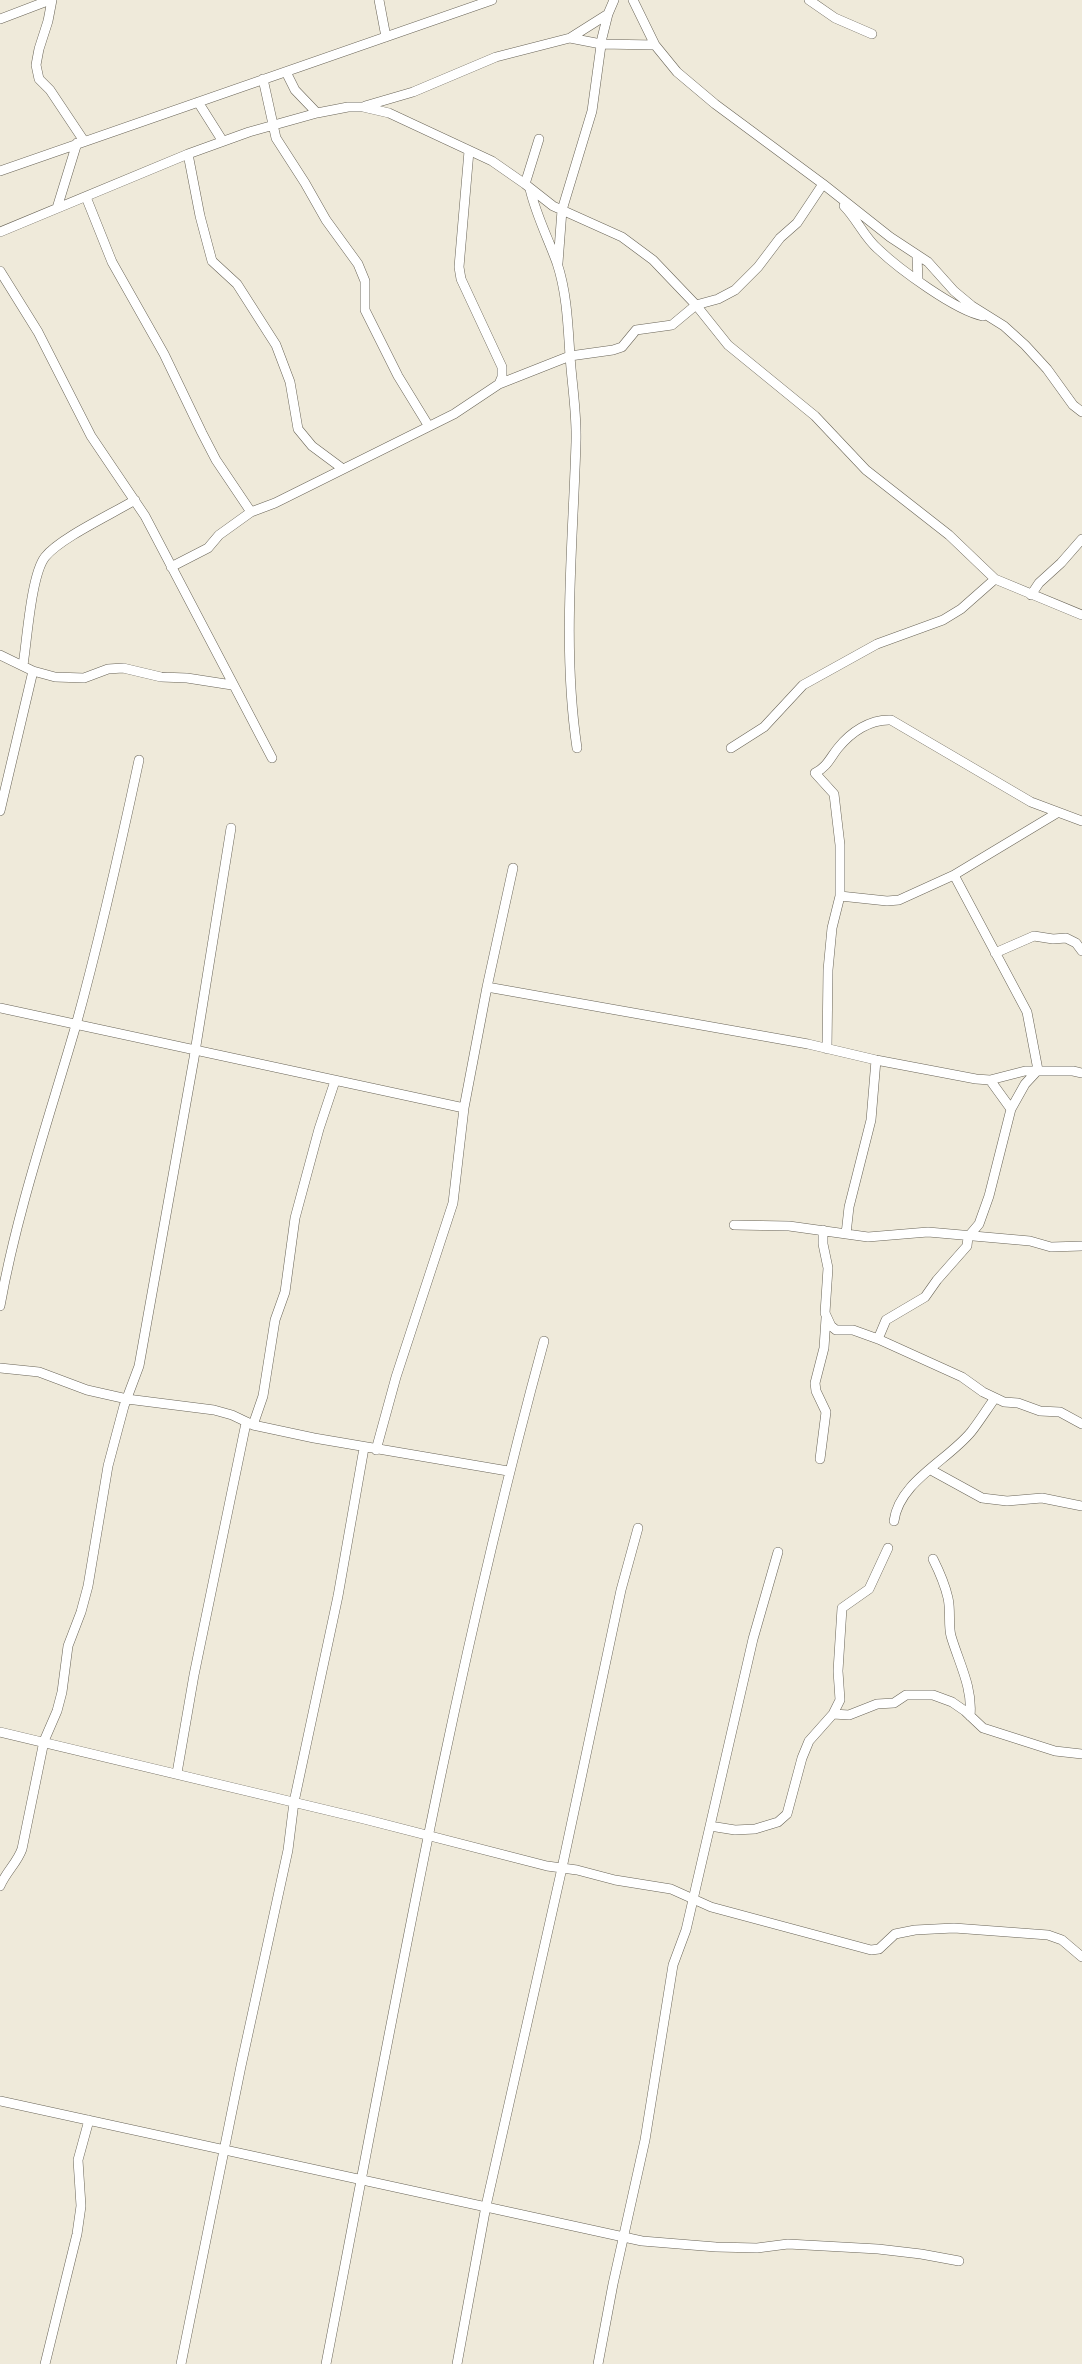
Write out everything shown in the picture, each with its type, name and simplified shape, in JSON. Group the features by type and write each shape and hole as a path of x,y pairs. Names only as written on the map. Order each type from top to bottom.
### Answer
{"street":[{"path":"0,19 51,0"},
{"path":"51,0 36,65 39,79 50,90 80,142 57,208"},
{"path":"379,0 386,37"},
{"path":"0,171 492,0"},
{"path":"557,265 562,210 592,111 602,44 608,14 614,0"},
{"path":"633,0 655,45 677,72 715,104 938,271 954,291 1004,326 1047,369 1073,405 1082,412"},
{"path":"809,0 836,18 872,34"},
{"path":"0,232 222,140 316,113 363,107 412,92 496,57 570,38 608,14"},
{"path":"570,38 602,44 655,45"},
{"path":"286,72 295,90 316,113"},
{"path":"263,79 273,125 281,148 305,183 326,220 358,264 365,281 365,310 428,425"},
{"path":"198,102 222,140"},
{"path":"363,107 389,114 492,161 553,206 622,237 653,260 696,305 728,345 807,409 866,470 949,535 995,579 1082,615"},
{"path":"539,139 527,186 557,265 567,317 576,441 570,591 570,671 577,748"},
{"path":"469,151 459,267 460,279 502,367 499,384"},
{"path":"188,154 200,216 212,261 237,284 276,345 290,382 298,429 312,446 343,469"},
{"path":"823,185 847,209 879,250 918,280 969,312 989,317"},
{"path":"171,567 208,548 219,535 251,512 275,503 454,414 499,384 570,356 622,347 636,330 672,325 696,305 728,295 743,282 780,238 797,223 823,185"},
{"path":"86,197 112,262 164,354 216,460 251,512"},
{"path":"917,256 918,280"},
{"path":"0,271 38,332 91,436 135,500 272,758"},
{"path":"23,665 37,578 44,558 56,547 135,500"},
{"path":"1031,595 1039,583 1082,539"},
{"path":"732,748 764,727 803,685 877,644 943,620 961,609 995,579"},
{"path":"0,655 55,677 84,678 108,669 123,668 161,677 187,678 232,685"},
{"path":"0,811 33,670"},
{"path":"827,1049 828,970 832,928 840,896 840,845 836,801 831,790 815,773 829,762 847,739 868,723 891,720 1031,802 1082,821"},
{"path":"0,1306 37,1154 76,1024 114,879 139,760"},
{"path":"840,896 887,901 899,900 954,875 1057,813"},
{"path":"0,1886 5,1874 22,1849 44,1741 57,1711 68,1646 88,1586 103,1488 127,1399 139,1366 195,1050 231,828"},
{"path":"376,1450 396,1377 453,1203 464,1108 513,868"},
{"path":"954,875 1027,1012 1038,1070"},
{"path":"995,953 1034,936 1053,939 1066,938 1076,943 1082,951"},
{"path":"487,987 990,1080 1019,1072 1038,1070 1082,1073"},
{"path":"0,1008 464,1108"},
{"path":"846,1234 849,1207 871,1120 876,1060"},
{"path":"878,1339 882,1326 891,1316 925,1297 967,1246 971,1230 979,1224 989,1196 1011,1108 1025,1084 1038,1070"},
{"path":"990,1080 1011,1108"},
{"path":"177,1773 196,1664 249,1424 263,1396 275,1320 285,1292 295,1218 319,1129 335,1081"},
{"path":"734,1225 789,1226 881,1237 928,1232 1030,1241 1051,1247 1082,1246"},
{"path":"820,1459 826,1412 817,1394 815,1383 824,1347 826,1318 825,1293 828,1268 823,1244 824,1230"},
{"path":"826,1318 836,1330 853,1330 878,1339 962,1377 1004,1402 1022,1404 1040,1410 1057,1411 1082,1424"},
{"path":"326,2364 428,1834 508,1471 544,1341"},
{"path":"0,1368 39,1372 87,1390 127,1399 214,1410 232,1415 249,1424 364,1448 508,1471"},
{"path":"894,1521 896,1509 904,1495 920,1477 931,1470 970,1433 995,1398"},
{"path":"181,2364 224,2148 288,1850 294,1802 338,1596 364,1448"},
{"path":"931,1470 982,1498 1007,1501 1042,1498 1082,1506"},
{"path":"457,2364 486,2206 562,1868 624,1577 638,1528"},
{"path":"710,1826 735,1830 754,1829 783,1819 791,1803 802,1758 809,1741 833,1714 840,1700 838,1671 842,1608 869,1589 876,1579 888,1548"},
{"path":"598,2364 645,2140 673,1965 686,1930 753,1639 778,1552"},
{"path":"933,1559 948,1599 950,1632 962,1673 969,1687 970,1716"},
{"path":"833,1714 849,1714 877,1704 894,1703 906,1695 918,1694 944,1698 970,1716 982,1728 1055,1751 1082,1754"},
{"path":"0,1732 562,1868 671,1889 711,1907 871,1950 879,1949 891,1937 901,1932 954,1928 1048,1935 1062,1940 1082,1957"},
{"path":"0,2101 224,2148 642,2241 692,2246 757,2248 808,2244 878,2249 958,2261"},
{"path":"45,2364 77,2234 81,2206 78,2160 89,2120"}]}
